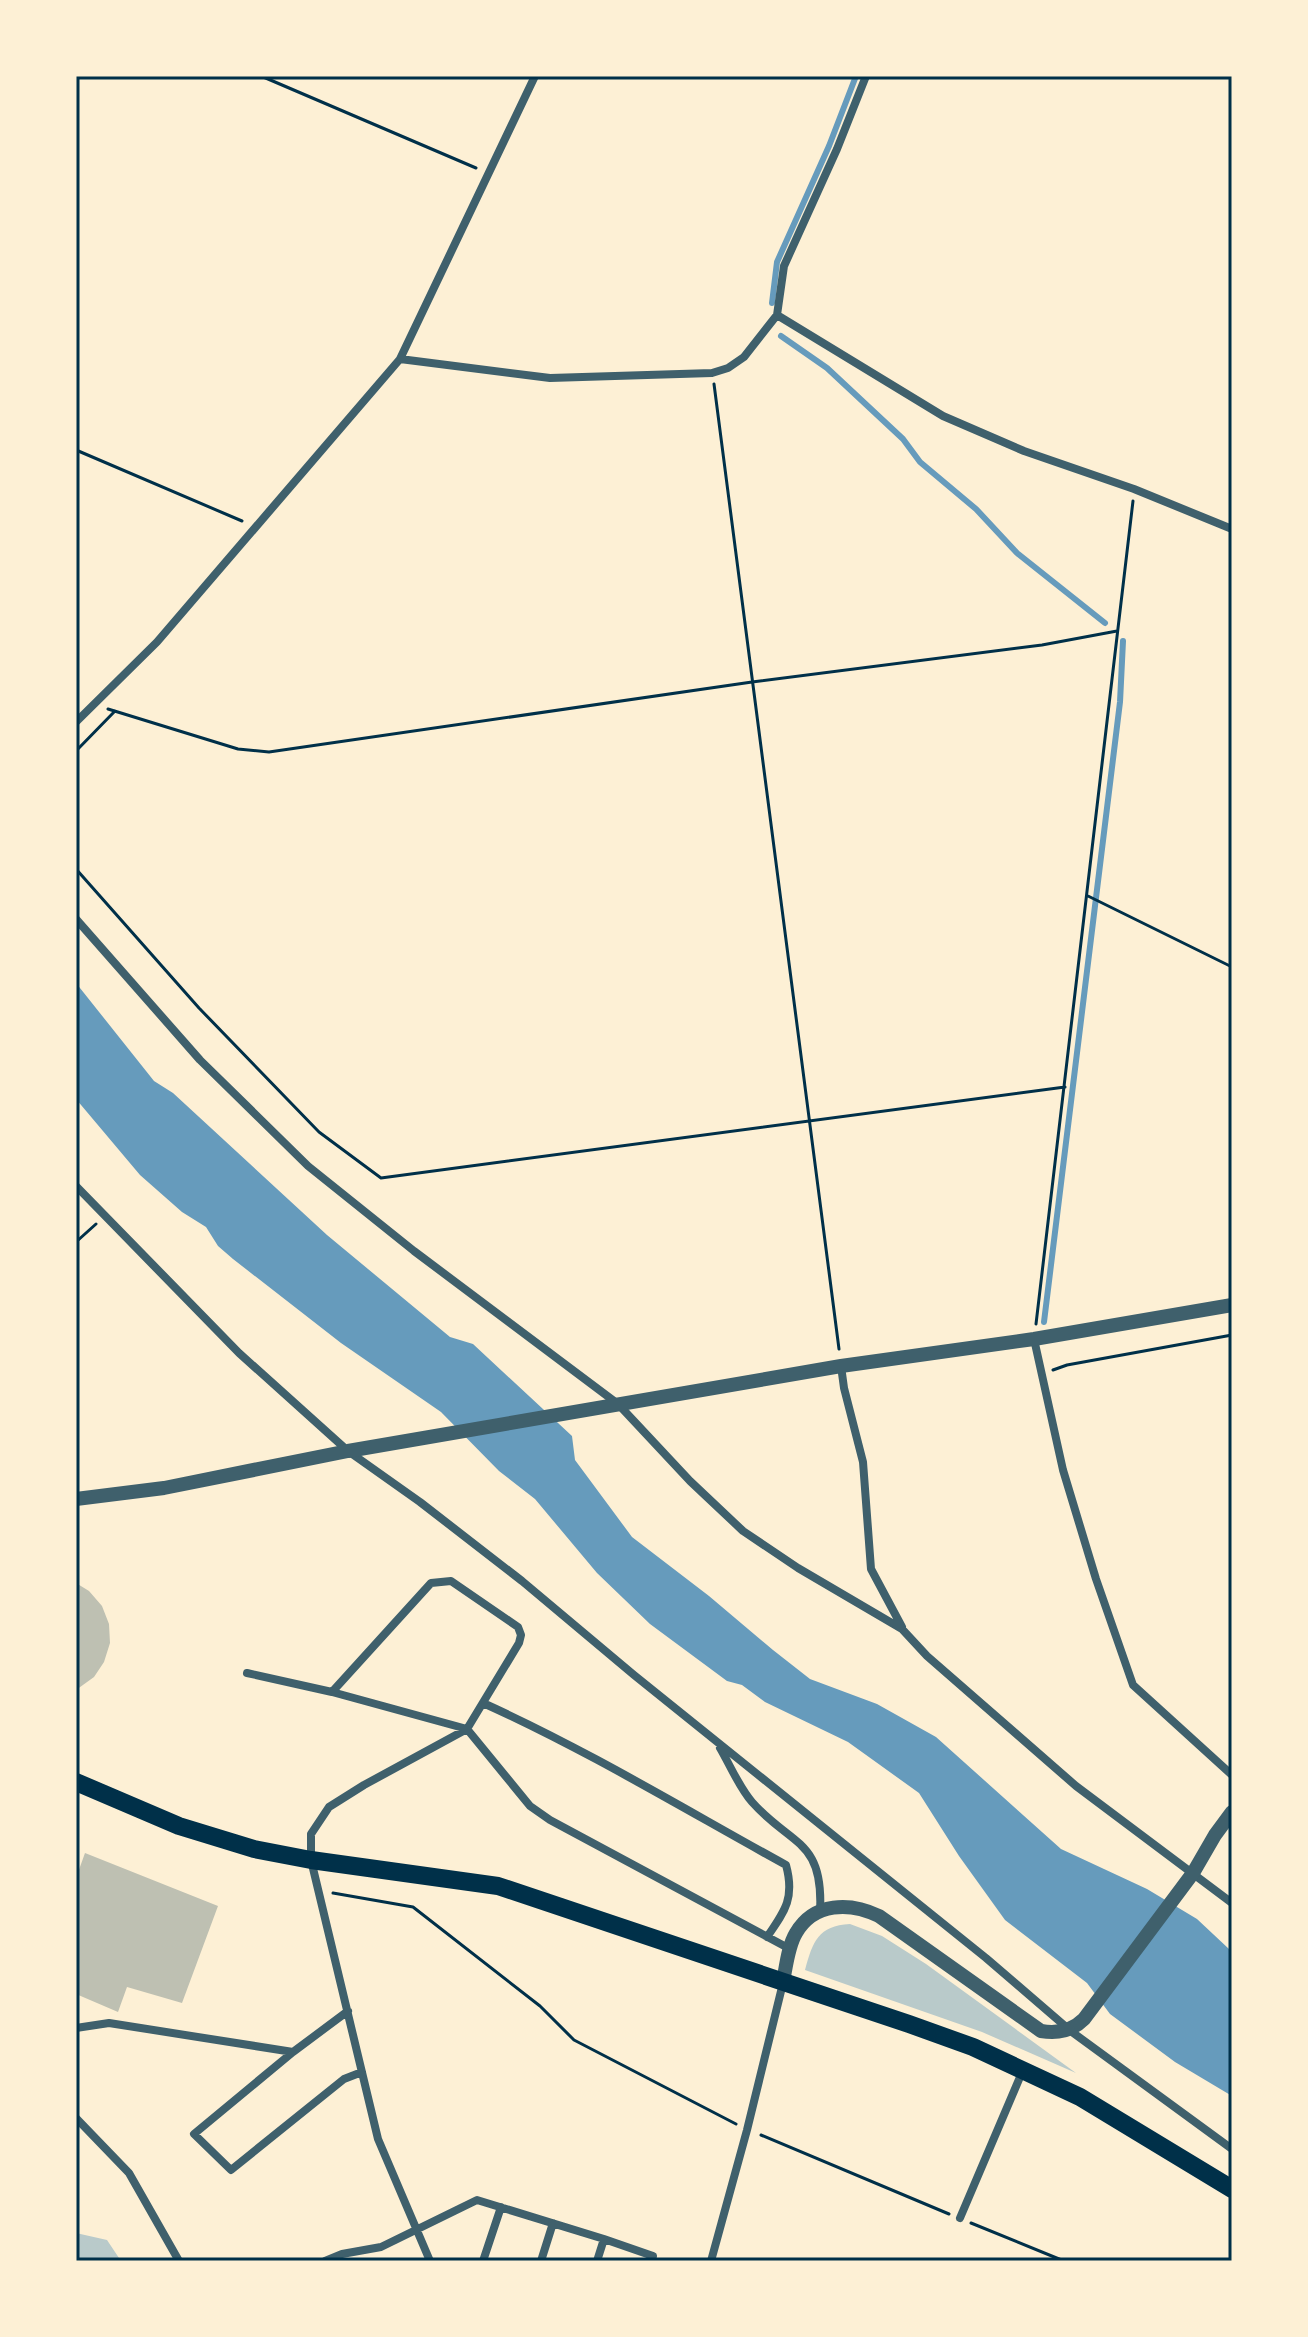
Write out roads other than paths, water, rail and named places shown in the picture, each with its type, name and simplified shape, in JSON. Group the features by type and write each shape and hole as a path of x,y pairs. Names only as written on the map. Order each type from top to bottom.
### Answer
{"main road":[{"path":"76,1782 179,1826 254,1849 498,1886 935,2033 1024,2069 1080,2097 1232,2189"}],"street":[{"path":"76,722 157,642 400,359 535,76"},
{"path":"400,359 550,378 712,373 728,368 744,357 777,315 784,266 866,76"},
{"path":"777,315 943,416 1024,451 1134,489 1232,529"},
{"path":"76,919 200,1060 308,1166 414,1251 618,1404 690,1481 743,1531 798,1568 902,1629"},
{"path":"76,1186 239,1353 348,1451 522,1581 974,1948 1069,2029 1232,2149"},
{"path":"76,1499 164,1488 348,1451 841,1366 1034,1339 1232,1305"},
{"path":"1034,1339 1067,1484 1133,1685 1232,1775"},
{"path":"841,1366 863,1462 871,1569 902,1629 927,1656 1076,1786 1189,1879 1232,1903"},
{"path":"332,1692 431,1583 451,1581 518,1627 521,1635 467,1729 329,1807 311,1834 311,1860 378,2139 430,2261"},
{"path":"247,1673 332,1692 467,1729 530,1806 550,1820 791,1949"},
{"path":"483,1703 592,1756 786,1865 790,1879 788,1906 767,1937"},
{"path":"715,1740 751,1801 805,1846 821,1882 820,1912"},
{"path":"711,2261 795,1934 810,1918 827,1907 846,1905 863,1908 879,1916 1041,2031 1059,2032 1084,2019 1189,1879 1232,1812"},
{"path":"348,2011 194,2134 231,2170 344,2079 362,2072"},
{"path":"76,2028 109,2023 293,2052"},
{"path":"960,2218 1024,2069"},
{"path":"76,2118 129,2173 179,2261"},
{"path":"325,2261 342,2254 381,2247 477,2200 653,2256 652,2261"},
{"path":"483,2261 501,2207"},
{"path":"541,2261 553,2223"},
{"path":"597,2261 604,2239"}],"water":[{"path":"76,983 154,1081 173,1093 327,1235 450,1337 473,1344 572,1436 575,1460 632,1537 810,1679 877,1704 936,1737 1061,1849 1147,1889 1197,1919 1229,1949 1232,1954 1232,2096 1175,2062 1110,2014 1087,1983 1005,1920 919,1793 848,1742 765,1702 742,1685 727,1681 650,1624 597,1573 535,1499 499,1471 441,1412 341,1343 233,1259 218,1246 206,1227 182,1212 140,1175 76,1099"}],"waterway":[{"path":"772,303 777,262 829,146 856,76"},
{"path":"781,336 827,368 903,439 920,462 976,509 1017,553 1105,623"},
{"path":"1044,1322 1120,702 1123,641"}]}
